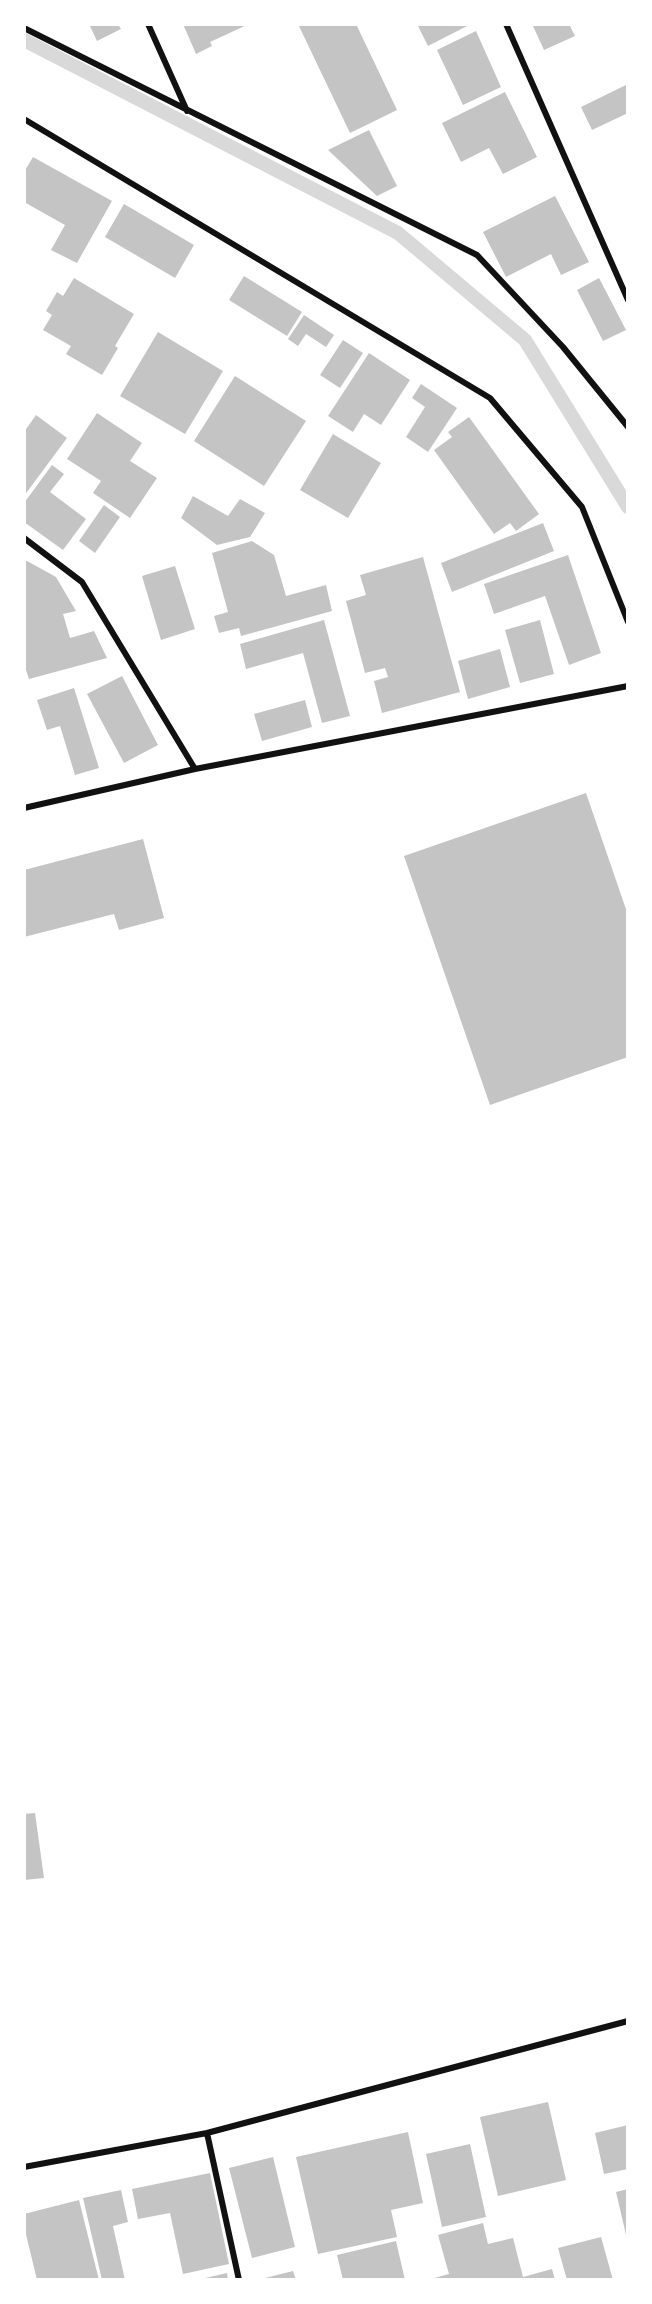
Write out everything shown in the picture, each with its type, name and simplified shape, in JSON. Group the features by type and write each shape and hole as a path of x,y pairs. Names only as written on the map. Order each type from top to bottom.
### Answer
{"street":[{"path":"148,24 188,112"},
{"path":"506,24 628,300"},
{"path":"24,28 477,255 563,347 628,427"},
{"path":"24,119 490,398 582,507 628,622"},
{"path":"24,538 82,582 195,769"},
{"path":"24,808 195,769 628,686"},
{"path":"24,2168 207,2133 628,2020"},
{"path":"207,2133 239,2280"}],"building":[{"path":"89,24 118,24 121,29 97,41"},
{"path":"183,24 249,24 210,42 212,46 196,54"},
{"path":"298,24 356,24 397,110 350,133"},
{"path":"417,24 471,24 428,46"},
{"path":"532,24 569,24 575,36 544,50"},
{"path":"476,31 501,87 463,105 437,50"},
{"path":"628,84 628,113 592,130 581,107"},
{"path":"505,92 537,157 503,174 489,148 461,162 442,123"},
{"path":"369,130 397,186 377,196 328,150"},
{"path":"33,157 112,201 77,263 51,250 65,225 24,202 24,172"},
{"path":"555,196 589,262 561,275 551,254 506,277 483,232"},
{"path":"124,204 194,245 175,278 105,237"},
{"path":"244,276 302,312 287,336 229,300"},
{"path":"74,278 134,314 115,346 118,348 102,375 66,354 71,346 43,330 52,315 46,311 57,292 63,296"},
{"path":"599,278 626,330 603,341 577,290"},
{"path":"304,315 334,335 326,347 306,334 298,346 288,339"},
{"path":"158,332 223,371 185,434 120,396"},
{"path":"343,340 363,353 340,388 320,375"},
{"path":"369,353 410,380 381,425 364,414 353,432 328,416"},
{"path":"235,376 306,421 264,486 194,441"},
{"path":"421,384 457,408 428,452 406,437 425,407 412,398"},
{"path":"97,413 142,443 130,461 157,478 130,518 93,493 101,481 67,459"},
{"path":"36,415 67,438 24,496 24,432"},
{"path":"469,417 539,514 516,531 510,523 494,534 434,450 452,437 448,432"},
{"path":"333,434 381,463 348,518 300,490"},
{"path":"52,465 64,474 50,492 86,519 63,550 24,522 24,503"},
{"path":"193,496 228,516 240,499 265,513 250,537 217,545 181,518"},
{"path":"104,505 120,517 95,553 79,541"},
{"path":"543,523 554,551 452,592 441,563"},
{"path":"252,541 274,555 286,596 326,585 332,611 241,636 239,628 219,633 214,616 228,612 212,553"},
{"path":"568,555 601,653 569,665 545,596 494,614 484,584"},
{"path":"423,557 460,692 382,713 374,681 388,677 385,668 365,673 346,601 366,595 360,575"},
{"path":"27,561 56,577 76,611 63,614 70,638 94,631 107,658 29,679 24,664 24,562"},
{"path":"175,566 195,629 161,640 142,576"},
{"path":"324,620 350,716 322,723 303,653 246,669 240,644"},
{"path":"540,620 554,674 520,683 505,630"},
{"path":"500,649 510,687 468,699 458,661"},
{"path":"122,676 158,745 124,763 87,694"},
{"path":"74,688 99,768 75,775 60,726 47,730 37,700"},
{"path":"305,700 312,727 262,741 254,714"},
{"path":"586,793 628,915 628,1057 490,1105 404,856"},
{"path":"143,839 164,918 119,930 114,914 24,937 24,870"},
{"path":"35,1813 44,1878 24,1880 24,1814"},
{"path":"548,2102 566,2180 498,2196 480,2117"},
{"path":"628,2125 628,2169 604,2174 595,2133"},
{"path":"408,2132 423,2203 391,2210 397,2237 318,2254 296,2157"},
{"path":"470,2144 486,2217 442,2227 426,2154"},
{"path":"273,2157 295,2247 252,2258 229,2168"},
{"path":"210,2173 229,2264 183,2274 170,2213 138,2219 132,2189"},
{"path":"628,2189 628,2238 627,2239 616,2192"},
{"path":"121,2190 128,2222 113,2226 125,2280 102,2280 83,2198"},
{"path":"79,2200 99,2280 37,2280 24,2226 24,2214"},
{"path":"483,2223 488,2244 513,2238 523,2277 552,2269 555,2280 427,2280 449,2274 438,2235"},
{"path":"601,2237 613,2280 567,2280 558,2248"},
{"path":"396,2241 405,2280 343,2280 337,2255"},
{"path":"293,2271 296,2280 261,2280 261,2279"},
{"path":"227,2273 228,2280 201,2279"}],"waterway":[{"path":"24,40 398,233 525,340 628,507"}]}
